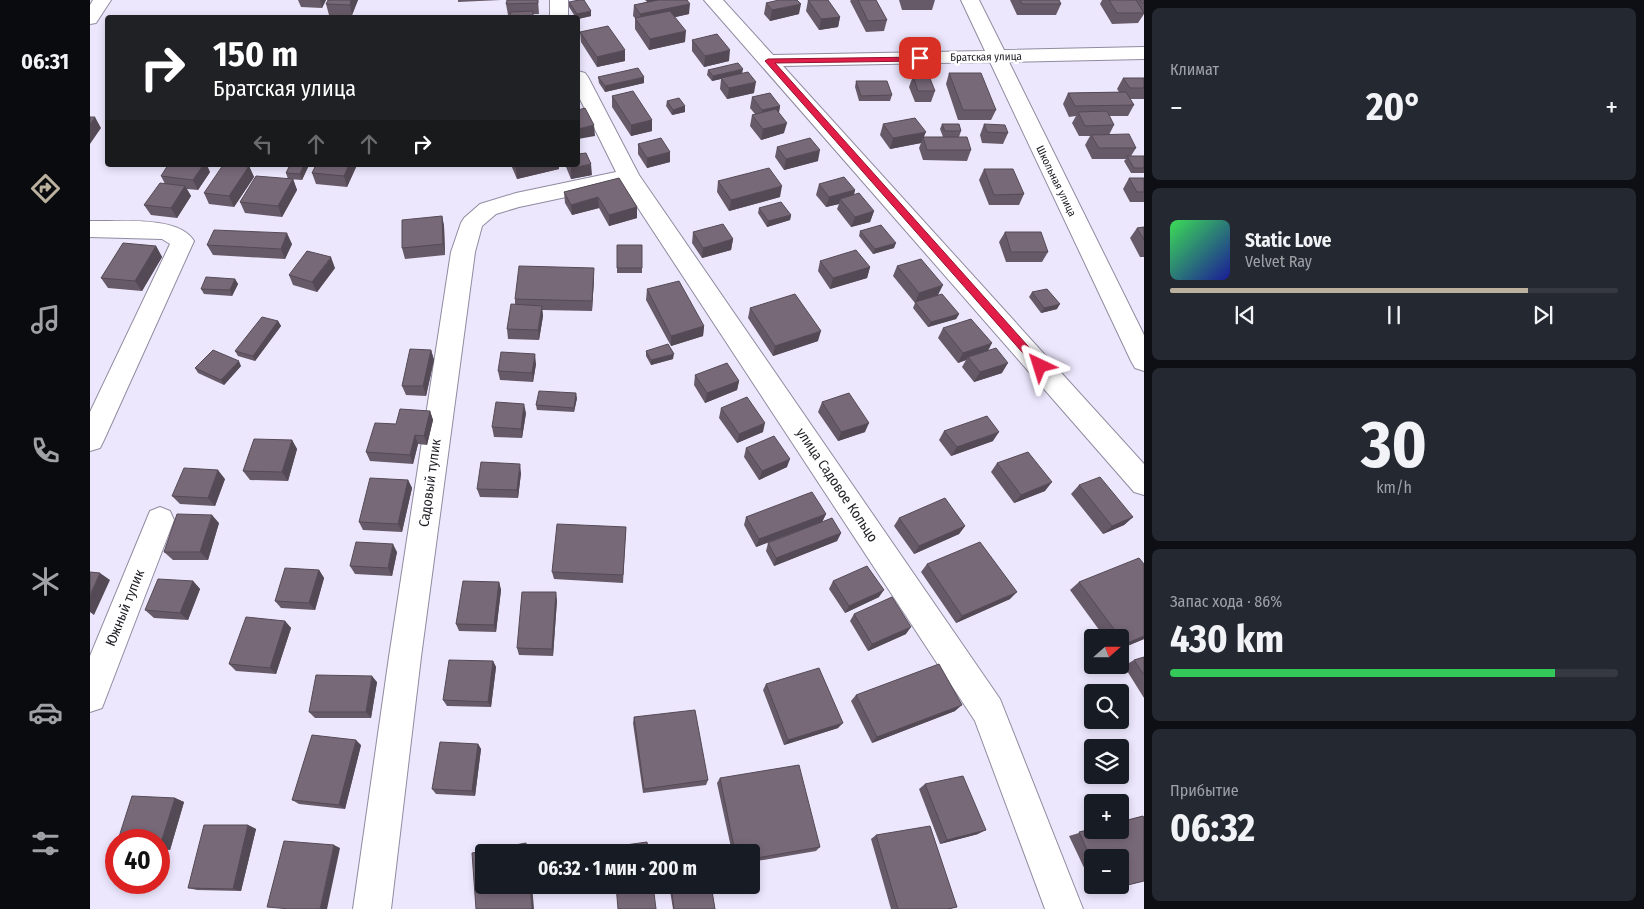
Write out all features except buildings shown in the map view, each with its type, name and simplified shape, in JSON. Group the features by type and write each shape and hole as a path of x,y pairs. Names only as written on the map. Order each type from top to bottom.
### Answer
{"street":[{"path":"96,20 102,0"},
{"path":"559,0 559,15"},
{"path":"713,0 1144,483"},
{"name":"Школьная улица","path":"970,0 1144,360"},
{"name":"Братская улица","path":"768,61 1144,53"},
{"name":"улица Садовое Кольцо","path":"580,81 629,177 988,711 1064,909"},
{"name":"Садовый тупик","path":"372,909 405,657 463,252 472,223 488,209 516,200 629,177"},
{"path":"90,229 166,231 183,242 90,440"},
{"name":"Южный тупик","path":"90,696 160,520"}],"route":[{"path":"920,58 768,61 1040,366"}]}
